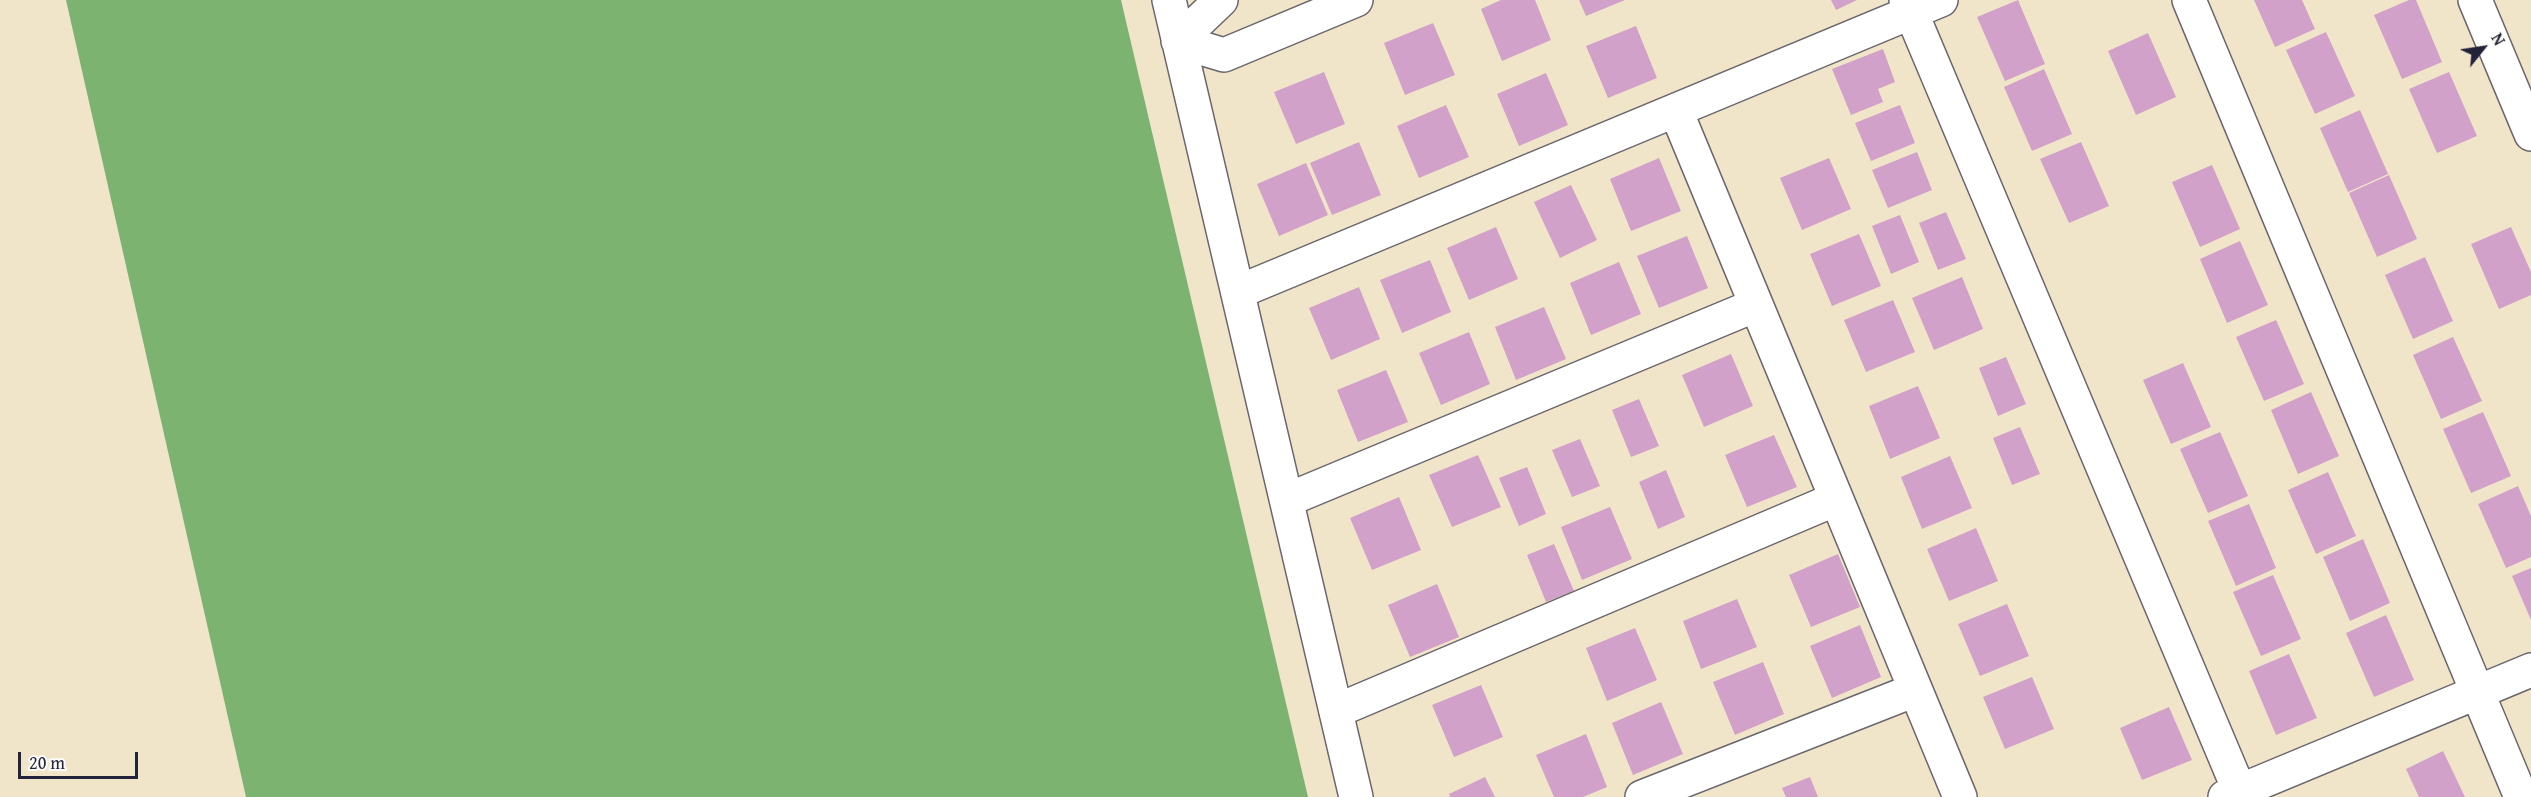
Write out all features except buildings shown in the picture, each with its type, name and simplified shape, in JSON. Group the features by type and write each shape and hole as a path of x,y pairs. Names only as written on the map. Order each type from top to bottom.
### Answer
{"street":[{"path":"1169,0 1356,797"},
{"path":"1178,41 1221,0"},
{"path":"1178,41 1224,55 1356,0"},
{"path":"2189,0 2522,797"},
{"path":"2475,0 2531,134"},
{"path":"1238,292 1676,111 1920,4 2236,795 2531,670"},
{"path":"1676,111 1960,797"},
{"path":"1287,500 1756,305"},
{"path":"1336,711 1836,499"},
{"path":"1642,797 1916,690"}],"green space":[{"path":"66,0 1121,0 1308,797 246,797"}]}
